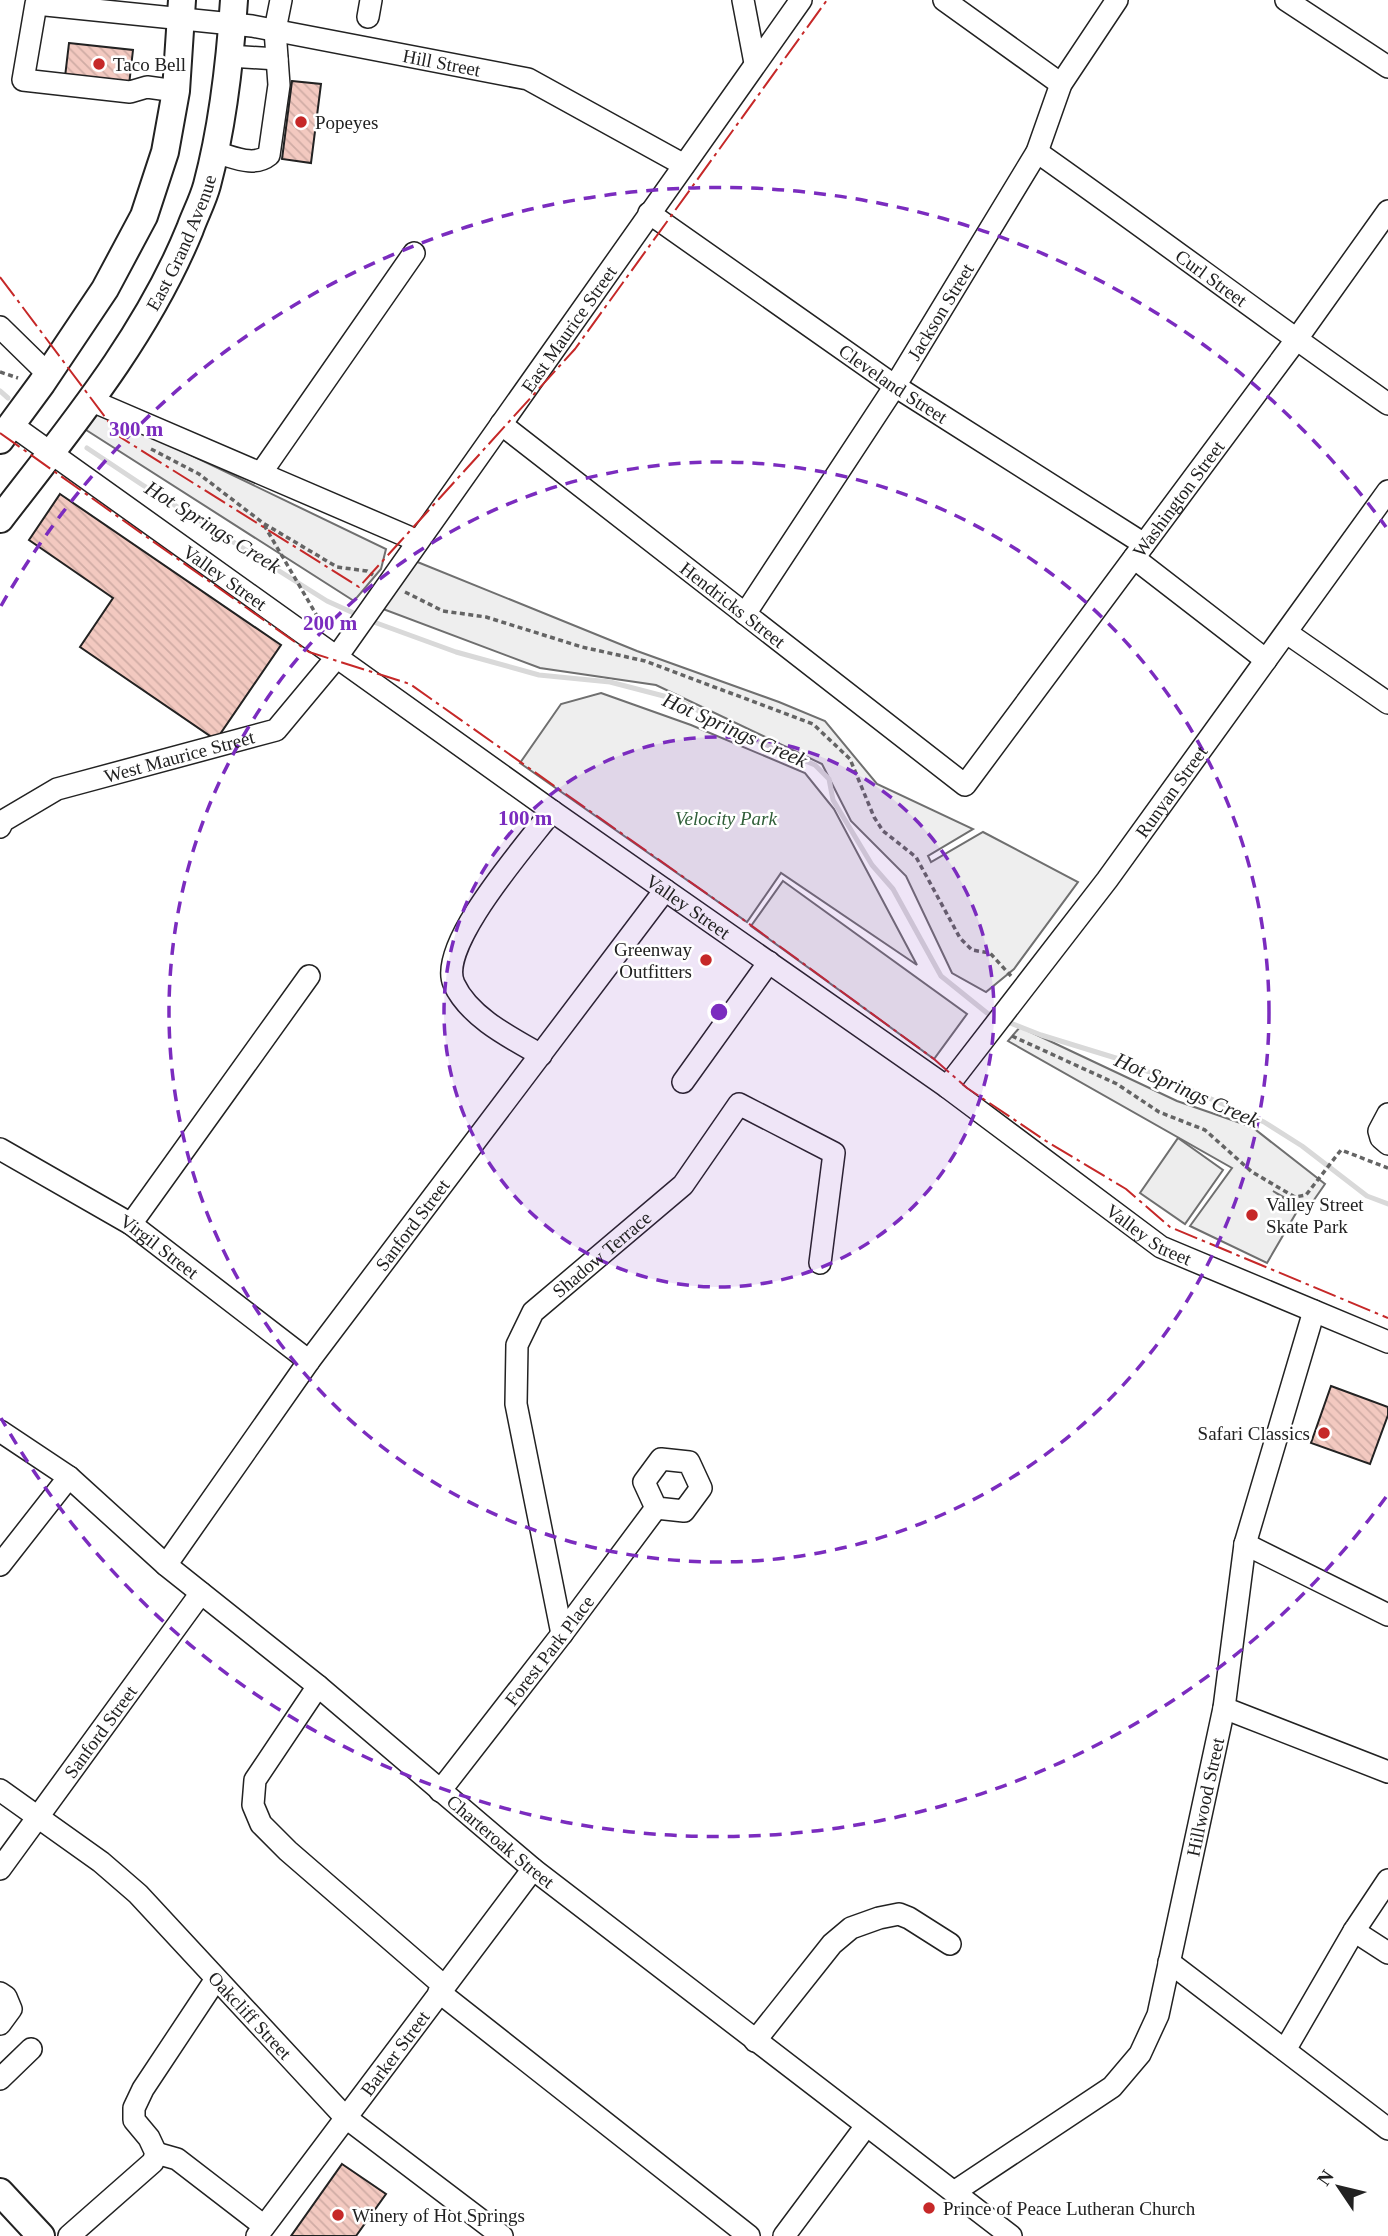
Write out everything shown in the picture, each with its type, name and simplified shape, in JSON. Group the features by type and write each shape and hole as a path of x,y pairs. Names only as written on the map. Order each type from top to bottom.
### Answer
{"main road":[{"path":"6,432 105,289 144,216 164,152 176,92 181,9"},
{"name":"East Grand Avenue","path":"0,519 141,329 179,256 207,187 229,56 233,12"},
{"path":"0,2192 41,2236"}],"street":[{"path":"214,152 253,162 261,161 269,155 279,85 275,30 281,0"},
{"path":"743,0 755,63"},
{"name":"East Maurice Street","path":"336,658 801,0"},
{"path":"944,0 1062,84"},
{"name":"Jackson Street","path":"745,614 895,386 1037,152 1062,84 1117,0"},
{"path":"1298,3 1388,67"},
{"name":"Hill Street","path":"176,92 147,88 130,92 23,80 36,4 233,12 275,30 528,79 684,165"},
{"path":"229,56 277,59"},
{"name":"Curl Street","path":"1037,152 1388,404"},
{"name":"Washington Street","path":"965,785 1296,340 1388,211"},
{"name":"Cleveland Street","path":"649,213 895,386 1139,551 1266,660"},
{"path":"261,473 414,253"},
{"path":"0,327 43,380"},
{"path":"90,400 418,541"},
{"name":"Hendricks Street","path":"501,424 965,785"},
{"name":"Valley Street","path":"6,432 52,452 336,658 947,1087 1161,1247 1388,1342"},
{"name":"Runyan Street","path":"947,1087 1001,1035 1008,996 1107,880 1388,491"},
{"path":"1287,633 1388,704"},
{"name":"West Maurice Street","path":"1,822 57,789 276,730 336,658"},
{"path":"541,1055 498,1031 477,1012 453,982 451,961 478,908 552,811"},
{"name":"Sanford Street","path":"166,1565 309,1361 665,890"},
{"path":"683,1082 769,962"},
{"path":"131,1224 309,976"},
{"name":"Shadow Terrace","path":"562,1634 516,1404 517,1345 533,1312 683,1185 739,1104 834,1153 820,1263"},
{"path":"1388,1114 1379,1132 1388,1144"},
{"name":"Virgil Street","path":"0,1149 131,1224 309,1361"},
{"name":"Hillwood Street","path":"954,2192 1112,2087 1140,2054 1158,2015 1224,1708 1245,1544 1314,1311"},
{"name":"Charteroak Street","path":"0,1431 69,1478 166,1565 318,1686 533,1869 1011,2236"},
{"path":"0,1565 69,1478"},
{"name":"Forest Park Place","path":"440,1791 656,1508"},
{"path":"1245,1544 1388,1615"},
{"name":"Sanford Street","path":"0,1870 201,1593"},
{"path":"318,1686 256,1780 253,1805 261,1824 442,1989 750,2236"},
{"path":"1224,1708 1388,1772"},
{"name":"Oakcliff Street","path":"0,1790 102,1862 138,1894 345,2117 502,2236"},
{"name":"Barker Street","path":"260,2231 533,1869"},
{"path":"1285,2050 1354,1931 1388,1880"},
{"path":"755,2041 832,1944 851,1928 899,1914 950,1944"},
{"path":"1354,1931 1388,1953"},
{"path":"1169,1962 1388,2129"},
{"path":"69,2236 153,2162 156,2153 149,2138 134,2120 134,2108 143,2089 216,1979"},
{"path":"0,1993 6,1997 11,2008 0,2024"},
{"path":"0,2079 31,2049"},
{"path":"784,2236 866,2126"},
{"path":"156,2153 177,2159 260,2231"}],"path":[{"path":"0,372 43,380"},
{"path":"150,449 199,474 263,523 337,567 367,571 443,611 486,617 582,647 645,661 813,724 850,759 874,817 883,831 916,857 960,938 972,950 990,953 1013,977 1008,996"},
{"path":"263,523 313,609"},
{"path":"1001,1035 1012,1035 1117,1084 1158,1112 1205,1130 1252,1172 1295,1197 1306,1195 1341,1150 1388,1168"}],"green space":[{"path":"95,409 386,549 381,569 354,601 83,428"},
{"path":"415,561 637,651 825,721 877,784 973,829 928,856 931,862 983,832 1078,882 1014,969 986,992 952,973 906,876 851,821 822,764 656,685 540,668 383,609"},
{"name":"Velocity Park","path":"601,693 691,725 805,773 834,809 917,965 781,873 747,922 520,763 561,704"},
{"path":"1020,1027 1177,1101 1252,1127 1325,1184 1307,1210 1273,1191 1299,1208 1267,1263 1190,1226 1232,1168 1008,1041"}],"shaded area":[{"path":"783,881 967,1014 934,1059 751,926"},
{"path":"1178,1138 1223,1170 1185,1224 1140,1193"}],"building":[{"name":"Taco Bell","path":"69,43 133,50 129,85 65,77"},
{"name":"Popeyes","path":"292,81 321,84 311,163 282,159"},
{"path":"60,494 281,645 216,740 80,647 113,598 29,540"},
{"path":"1331,1386 1388,1407 1388,1415 1370,1464 1311,1443"},
{"name":"Winery of Hot Springs","path":"342,2164 386,2194 356,2236 291,2236"}],"waterway":[{"name":"Hot Springs Creek","path":"0,391 8,398"},
{"name":"Hot Springs Creek","path":"87,448 327,601 358,615"},
{"name":"Hot Springs Creek","path":"371,621 456,652 539,675 610,682 679,700 739,733 815,765 829,779 833,800 872,865 893,889 941,976 987,1013 997,1017"},
{"name":"Hot Springs Creek","path":"1005,1021 1119,1059 1264,1122 1302,1146 1367,1196 1388,1204"}],"power":[{"path":"0,277 120,437 359,587 575,349 827,0"},
{"path":"0,433 309,652 410,684 730,910 934,1059 967,1088 1046,1141 1126,1189 1170,1227 1388,1318"}],"place":[{"name":"Taco Bell","path":"99,64"},
{"name":"Popeyes","path":"301,122"},
{"name":"Greenway Outfitters","path":"706,960"},
{"name":"Valley Street Skate Park","path":"1252,1215"},
{"name":"Safari Classics","path":"1324,1433"},
{"name":"Prince of Peace Lutheran Church","path":"929,2208"},
{"name":"Winery of Hot Springs","path":"338,2215"}]}
